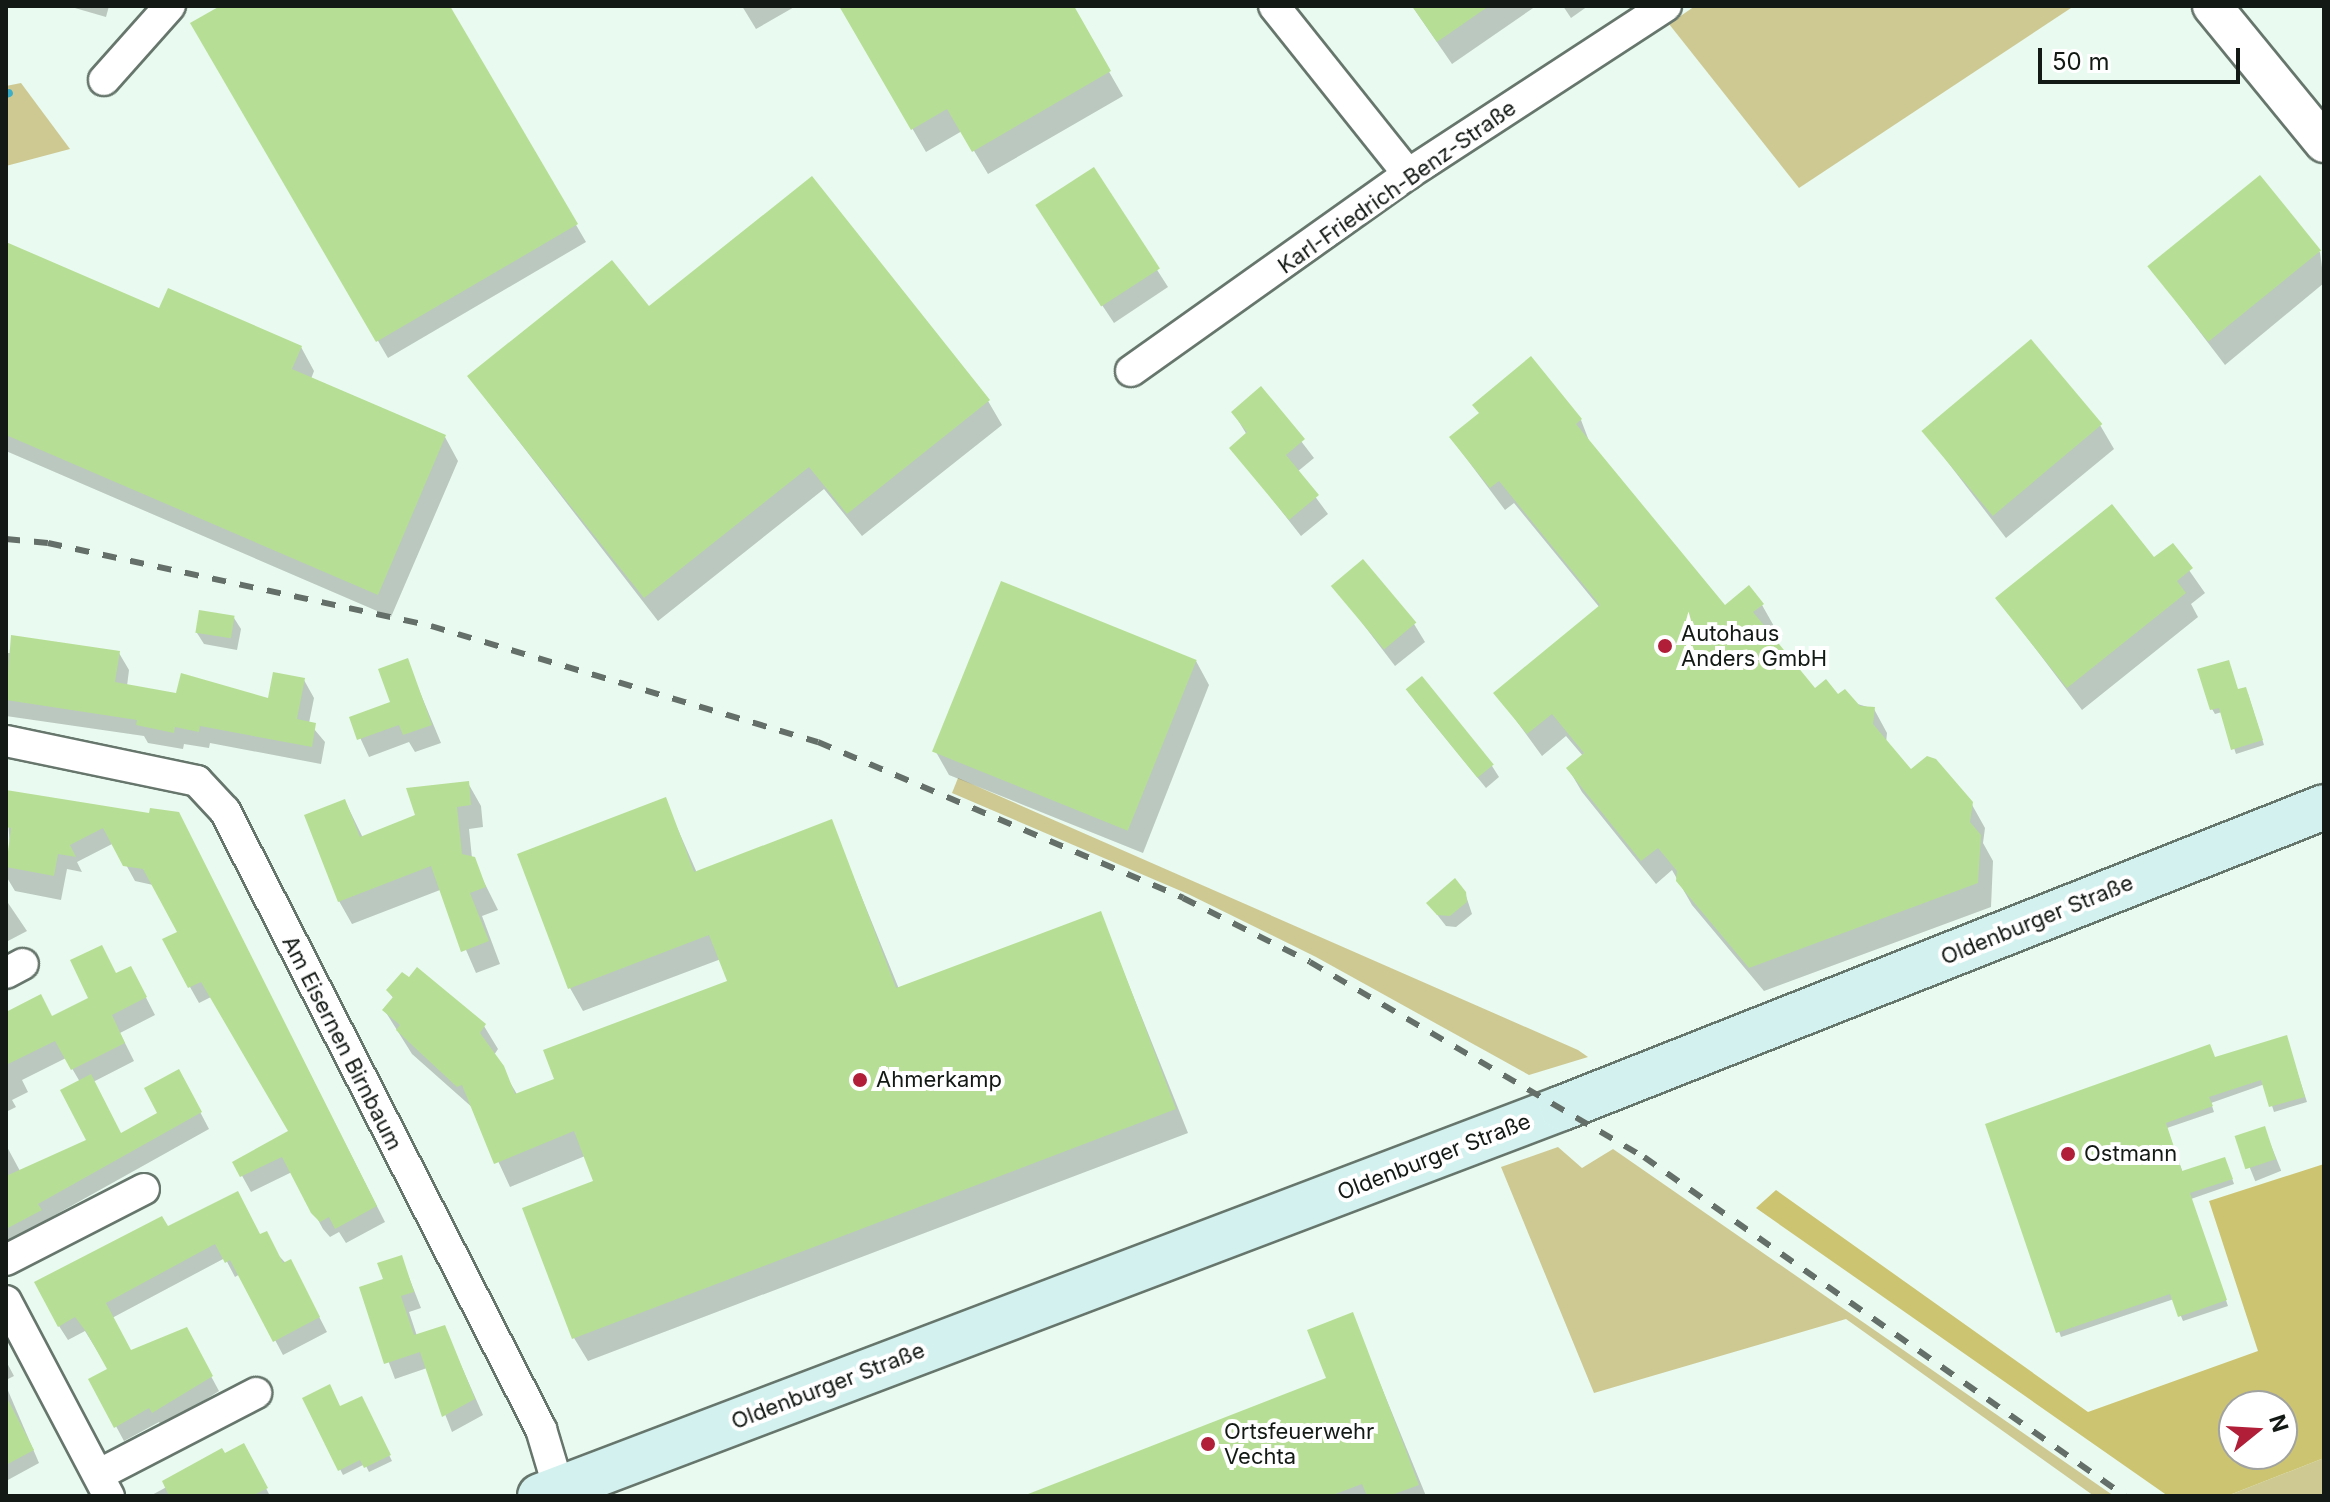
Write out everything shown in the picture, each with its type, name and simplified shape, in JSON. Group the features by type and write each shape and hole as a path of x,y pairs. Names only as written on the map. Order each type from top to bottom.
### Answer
{"main road":[{"name":"Oldenburger Straße","path":"550,1492 1547,1114 2324,807"}],"street":[{"path":"104,80 170,6"},
{"path":"1274,6 1408,174"},
{"name":"Karl-Friedrich-Benz-Straße","path":"1131,371 1408,174 1666,6"},
{"path":"2212,6 2324,143"},
{"name":"Am Eisernen Birnbaum","path":"6,741 197,781 225,811 541,1429 550,1492"},
{"path":"6,1260 144,1189"},
{"path":"6,1301 104,1485 256,1393"}],"shaded area":[{"path":"1695,6 2074,6 1799,188 1669,24"},
{"path":"21,83 70,149 6,166 6,86"},
{"path":"958,778 1588,1057 1529,1075 1316,957 1188,894 952,793"},
{"path":"1558,1147 1582,1168 1613,1149 2114,1496 2094,1496 1846,1319 1594,1393 1501,1167"},
{"path":"2324,1164 2324,1458 2298,1468 2298,1390 2218,1390 2218,1470 2293,1470 2227,1496 2168,1496 1756,1208 1776,1190 2088,1412 2258,1351 2209,1201"},
{"path":"2324,1458 2324,1496 2227,1496 2298,1470"}],"building":[{"path":"220,6 450,6 578,224 376,342 190,23"},
{"path":"839,6 1074,6 1111,71 972,152 947,109 911,130"},
{"path":"1412,6 1489,6 1437,42"},
{"path":"1094,167 1160,268 1101,307 1035,205"},
{"path":"2260,175 2321,250 2208,342 2147,266"},
{"path":"812,176 990,400 847,514 809,467 644,598 467,376 612,260 649,306"},
{"path":"6,242 159,308 168,288 302,346 292,369 446,435 378,595 6,435"},
{"path":"2031,339 2102,424 1993,516 1921,431"},
{"name":"Autohaus Anders GmbH","path":"1531,356 1582,419 1576,424 1725,605 1749,585 1764,604 1753,612 1815,688 1826,679 1838,694 1845,689 1860,706 1875,707 1873,724 1911,769 1927,756 1936,759 1973,802 1970,822 1981,835 1978,883 1749,968 1676,881 1677,871 1658,848 1641,861 1566,768 1584,753 1552,714 1527,734 1493,693 1600,605 1499,481 1490,488 1449,437 1479,413 1472,405"},
{"path":"1261,386 1305,439 1286,455 1319,495 1289,520 1229,448 1247,432 1231,412"},
{"path":"2112,504 2154,557 2173,543 2193,568 2177,581 2186,593 2067,688 1995,598"},
{"path":"1363,559 1416,623 1384,650 1331,586"},
{"path":"1001,581 1197,660 1128,831 932,752"},
{"path":"199,610 235,616 231,638 195,633"},
{"path":"11,635 120,651 115,682 176,693 181,673 268,698 273,672 305,678 297,719 316,723 312,747 200,726 199,732 175,727 174,733 136,725 137,720 6,700"},
{"path":"408,658 432,725 403,735 399,725 357,740 349,717 390,702 378,669"},
{"path":"2229,660 2238,689 2246,687 2263,740 2231,750 2219,708 2210,710 2197,669"},
{"path":"1422,676 1494,765 1477,778 1406,689"},
{"path":"469,781 471,805 457,807 462,854 475,857 486,887 470,893 489,941 461,952 431,866 338,902 304,815 345,799 360,837 415,815 406,788"},
{"path":"6,790 149,813 150,808 179,812 377,1206 335,1229 329,1217 320,1222 311,1213 282,1157 240,1177 232,1162 288,1131 201,982 188,988 162,939 177,932 143,869 123,866 103,828 70,845 76,857 58,854 54,876 6,867 11,828 6,827"},
{"name":"Ahmerkamp","path":"666,797 694,872 832,819 896,988 1101,911 1176,1109 572,1339 522,1208 593,1181 574,1131 494,1164 462,1085 457,1087 396,1030 400,1025 382,1010 393,997 386,990 402,972 409,977 417,967 486,1024 480,1033 504,1066 515,1094 554,1079 543,1050 727,981 709,935 568,989 517,854"},
{"path":"1455,878 1466,892 1467,902 1450,916 1437,915 1426,903"},
{"path":"102,945 116,973 131,966 147,997 112,1015 125,1043 71,1070 55,1041 6,1065 6,1012 41,994 52,1016 88,998 70,960"},
{"path":"2287,1035 2305,1097 2269,1107 2261,1080 2209,1097 2213,1106 2166,1123 2182,1171 2225,1157 2233,1179 2190,1193 2227,1300 2178,1317 2170,1294 2056,1333 1985,1124 2210,1044 2215,1057"},
{"path":"179,1069 202,1112 38,1204 42,1210 6,1229 6,1176 86,1140 60,1090 91,1074 121,1133 157,1113 144,1088"},
{"path":"2265,1126 2276,1159 2245,1169 2235,1136"},
{"path":"238,1191 260,1234 267,1231 283,1263 291,1259 320,1317 273,1342 230,1260 225,1263 215,1244 106,1303 131,1350 187,1327 213,1376 152,1413 149,1408 114,1428 88,1379 107,1369 75,1317 58,1327 34,1282 162,1216 168,1226"},
{"path":"402,1255 414,1292 401,1296 414,1335 445,1325 475,1399 442,1417 420,1352 384,1364 359,1287 383,1279 377,1263"},
{"path":"1353,1312 1419,1485 1389,1496 1367,1496 1362,1484 1330,1496 1023,1496 1326,1378 1307,1330"},
{"path":"330,1384 340,1406 362,1396 391,1455 364,1468 360,1460 338,1471 302,1398"},
{"path":"6,1396 34,1450 6,1465"},
{"path":"244,1443 268,1488 252,1496 169,1496 162,1481 222,1448 225,1453"}],"railway":[{"path":"6,539 48,543 431,626 818,742 1183,898 1310,962 1644,1157 2125,1496"}],"place":[{"name":"Autohaus Anders GmbH","path":"1665,646"},
{"name":"Ahmerkamp","path":"860,1080"},
{"name":"Ostmann","path":"2068,1154"},
{"name":"Ortsfeuerwehr Vechta","path":"1208,1444"}]}
